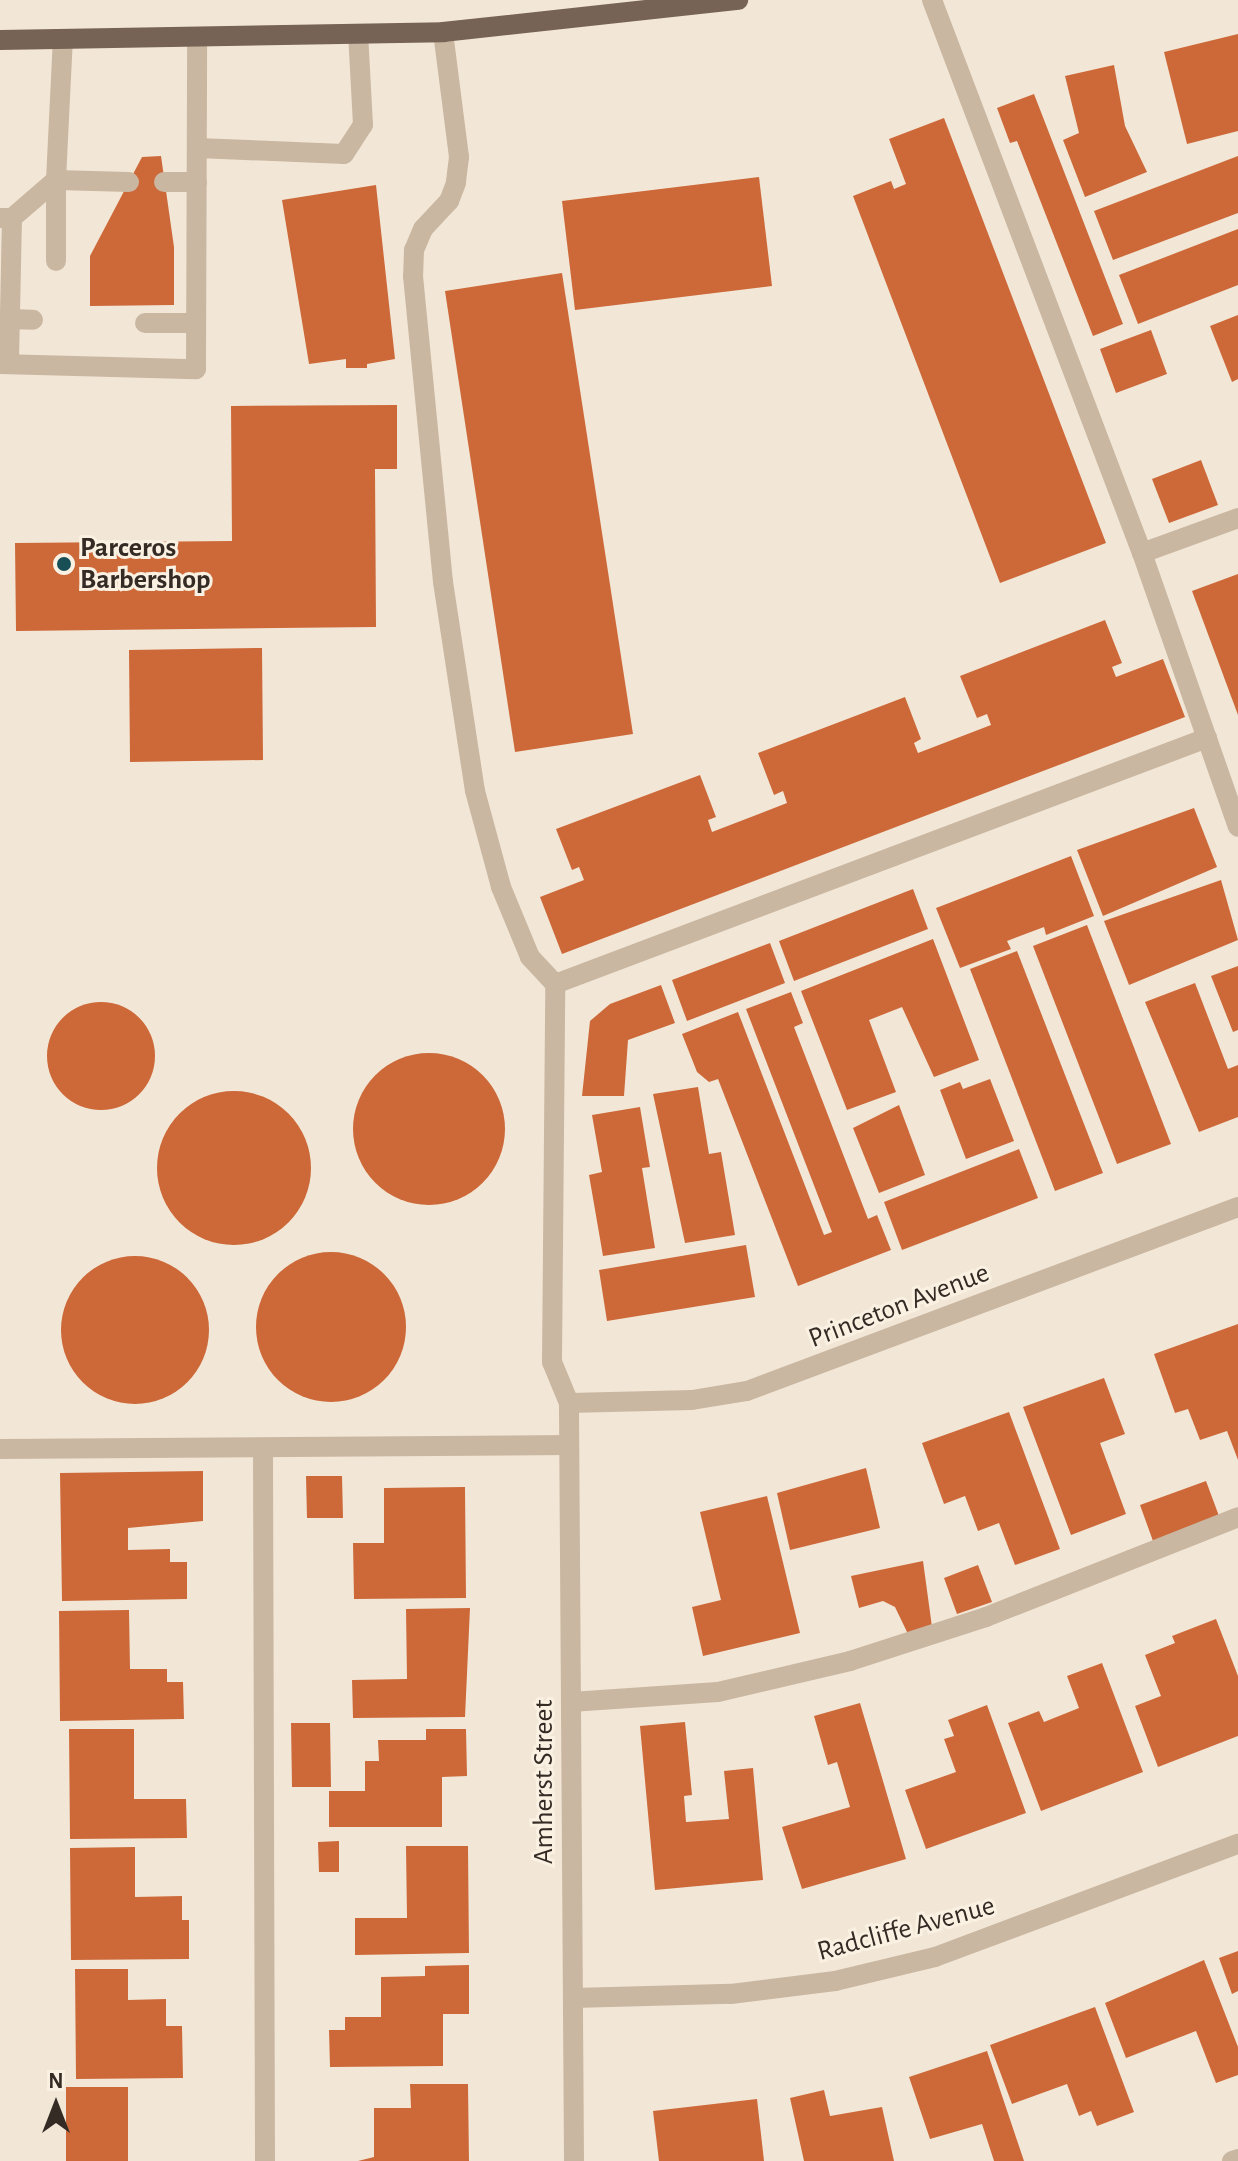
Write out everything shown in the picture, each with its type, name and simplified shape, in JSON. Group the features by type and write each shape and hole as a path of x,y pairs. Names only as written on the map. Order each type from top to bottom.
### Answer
{"main road":[{"path":"0,40 197,39 443,32 738,0"}],"street":[{"path":"932,0 1142,553 1238,827"},
{"path":"443,32 459,157 456,183 449,201 423,229 414,250 413,276 443,582 475,791 497,874 530,957 555,984 552,1362 569,1403"},
{"path":"197,148 344,154 363,125 358,34"},
{"path":"56,261 56,180 63,39"},
{"path":"129,182 56,180 6,218 10,319 5,364 196,369 197,39"},
{"path":"164,182 197,182"},
{"path":"10,319 33,320"},
{"path":"145,323 196,323"},
{"path":"1142,553 1238,518"},
{"path":"555,984 1207,738"},
{"name":"Princeton Avenue","path":"569,1403 692,1400 747,1391 1238,1207"},
{"name":"Amherst Street","path":"569,1403 574,2161"},
{"path":"0,1449 569,1445"},
{"path":"263,1448 265,2161"},
{"path":"571,1702 718,1692 850,1661 986,1617 1238,1517"},
{"name":"Radcliffe Avenue","path":"573,1998 731,1994 835,1981 935,1957 1238,1844"},
{"path":"1232,2161 1238,2159"}],"building":[{"path":"1238,34 1238,131 1187,144 1164,52"},
{"path":"1114,65 1125,126 1147,172 1085,197 1063,140 1079,133 1065,76"},
{"path":"1034,94 1123,324 1093,336 1017,141 1010,143 997,108"},
{"path":"944,118 1106,543 1000,583 853,196 891,181 894,189 906,184 889,139"},
{"path":"161,156 174,247 174,305 90,306 90,256 142,157"},
{"path":"1238,156 1238,213 1113,260 1094,211"},
{"path":"759,177 772,286 575,310 562,201"},
{"path":"376,185 395,359 367,364 367,368 346,368 346,359 309,364 282,200"},
{"path":"1238,229 1238,285 1138,324 1119,275"},
{"path":"562,273 633,734 515,752 445,291"},
{"path":"1238,315 1238,379 1232,382 1210,326"},
{"path":"1151,330 1167,374 1116,393 1100,349"},
{"path":"397,405 397,469 375,469 376,627 16,631 15,543 232,541 231,406"},
{"path":"1201,460 1218,505 1169,523 1152,479"},
{"path":"1238,574 1238,715 1192,591"},
{"path":"1105,620 1122,663 1112,667 1116,677 1163,659 1185,717 562,954 540,897 584,880 579,867 572,870 556,829 700,775 716,817 708,820 712,832 787,803 783,791 774,795 758,753 905,697 921,739 914,743 918,753 991,725 987,714 977,718 960,676"},
{"path":"262,648 263,760 130,762 129,650"},
{"path":"1194,808 1217,867 1103,916 1077,850"},
{"path":"1071,856 1094,916 1046,935 1044,927 1007,941 1011,949 960,968 936,908"},
{"path":"1221,880 1238,940 1129,985 1104,921"},
{"path":"913,889 928,929 794,981 779,941"},
{"path":"1087,925 1171,1144 1117,1164 1033,946"},
{"path":"933,939 979,1060 934,1077 902,1007 869,1020 896,1092 847,1110 801,991"},
{"path":"770,943 785,983 687,1021 672,980"},
{"path":"1017,951 1103,1173 1055,1191 970,969"},
{"path":"1238,966 1238,1030 1233,1032 1211,976"},
{"path":"1195,983 1228,1069 1238,1065 1238,1117 1199,1132 1145,1002"},
{"path":"661,985 675,1023 628,1040 624,1096 582,1096 590,1021 610,1004"},
{"path":"791,992 803,1023 794,1027 868,1219 877,1215 891,1250 798,1286 718,1079 709,1082 697,1072 682,1034 738,1012 824,1235 832,1232 746,1009"},
{"path":"101,1002 122,1006 139,1018 151,1035 155,1056 151,1077 139,1094 122,1106 101,1110 80,1106 63,1094 51,1077 47,1056 51,1035 63,1018 80,1006"},
{"path":"429,1053 458,1058 483,1075 500,1100 505,1129 500,1158 483,1183 458,1200 429,1205 400,1200 375,1183 358,1158 353,1129 358,1100 375,1075 400,1058"},
{"path":"990,1079 1014,1141 966,1159 940,1090 960,1082 963,1089"},
{"path":"698,1087 709,1154 721,1152 735,1235 685,1243 653,1094"},
{"path":"234,1091 264,1097 289,1113 305,1138 311,1168 305,1198 289,1223 264,1239 234,1245 204,1239 179,1223 163,1198 157,1168 163,1138 179,1113 204,1097"},
{"path":"899,1105 925,1175 879,1193 853,1128"},
{"path":"640,1107 650,1167 642,1168 655,1248 603,1256 589,1175 602,1172 592,1115"},
{"path":"1019,1149 1038,1198 902,1250 884,1202"},
{"path":"746,1245 755,1297 607,1321 599,1270"},
{"path":"331,1252 360,1258 384,1274 400,1298 406,1327 400,1356 384,1380 360,1396 331,1402 302,1396 278,1380 262,1356 256,1327 262,1298 278,1274 302,1258"},
{"path":"135,1256 163,1262 187,1278 203,1302 209,1330 203,1358 187,1382 163,1398 135,1404 107,1398 83,1382 67,1358 61,1330 67,1302 83,1278 107,1262"},
{"path":"1238,1324 1238,1460 1227,1431 1200,1440 1188,1409 1175,1413 1154,1354"},
{"path":"1104,1378 1125,1434 1100,1443 1126,1514 1071,1535 1023,1407"},
{"path":"1009,1412 1060,1549 1015,1565 999,1523 978,1531 965,1496 944,1504 922,1443"},
{"path":"866,1468 880,1528 790,1550 777,1493"},
{"path":"203,1471 203,1521 128,1528 128,1550 170,1549 170,1562 187,1562 187,1599 62,1601 60,1473"},
{"path":"306,1476 342,1476 343,1518 307,1518"},
{"path":"1206,1481 1219,1516 1153,1541 1140,1505"},
{"path":"465,1487 466,1598 354,1599 353,1543 384,1543 384,1488"},
{"path":"767,1496 800,1633 703,1656 692,1607 721,1600 700,1512"},
{"path":"923,1561 932,1627 908,1634 895,1607 883,1601 859,1608 851,1576"},
{"path":"978,1565 992,1602 957,1614 944,1578"},
{"path":"470,1608 465,1717 353,1718 352,1680 407,1679 406,1609"},
{"path":"129,1610 130,1669 167,1669 167,1682 183,1682 184,1719 60,1721 59,1611"},
{"path":"1216,1619 1238,1676 1238,1736 1158,1767 1135,1706 1161,1696 1145,1655 1175,1643 1172,1636"},
{"path":"1102,1663 1143,1772 1041,1811 1008,1723 1039,1711 1044,1722 1079,1708 1067,1676"},
{"path":"860,1703 906,1859 802,1889 782,1827 850,1807 837,1762 828,1765 814,1716"},
{"path":"987,1705 1026,1813 926,1849 905,1790 956,1772 944,1739 954,1736 948,1720"},
{"path":"685,1722 692,1795 684,1796 686,1822 729,1819 724,1771 753,1768 763,1880 655,1890 640,1726"},
{"path":"291,1723 330,1723 331,1787 292,1787"},
{"path":"69,1729 134,1729 134,1799 186,1799 187,1838 70,1839"},
{"path":"426,1729 466,1729 467,1776 442,1777 442,1827 329,1827 329,1791 365,1791 365,1761 379,1761 378,1740 426,1740"},
{"path":"339,1841 339,1872 319,1872 318,1842"},
{"path":"406,1846 468,1846 469,1953 355,1955 355,1918 407,1918"},
{"path":"135,1847 135,1897 182,1896 182,1920 189,1920 189,1959 71,1960 70,1848"},
{"path":"1238,1951 1238,1991 1232,1994 1219,1958"},
{"path":"1204,1960 1238,2047 1238,2075 1216,2083 1196,2031 1126,2058 1105,2003"},
{"path":"469,1965 469,2014 443,2014 443,2066 330,2067 329,2030 345,2030 345,2017 381,2017 381,1977 425,1976 425,1966"},
{"path":"75,1969 128,1969 128,2000 166,1999 166,2026 182,2026 183,2078 76,2079"},
{"path":"1095,2007 1134,2112 1097,2126 1091,2111 1079,2116 1067,2084 1012,2104 990,2045"},
{"path":"987,2051 1024,2161 994,2161 982,2124 930,2139 909,2077"},
{"path":"410,2084 468,2084 469,2161 358,2161 374,2157 374,2108 411,2108"},
{"path":"66,2087 128,2087 128,2161 66,2161"},
{"path":"824,2090 830,2116 882,2107 894,2161 804,2161 790,2098"},
{"path":"757,2099 764,2161 659,2161 653,2111"}],"place":[{"name":"Parceros Barbershop","path":"64,564"}]}
